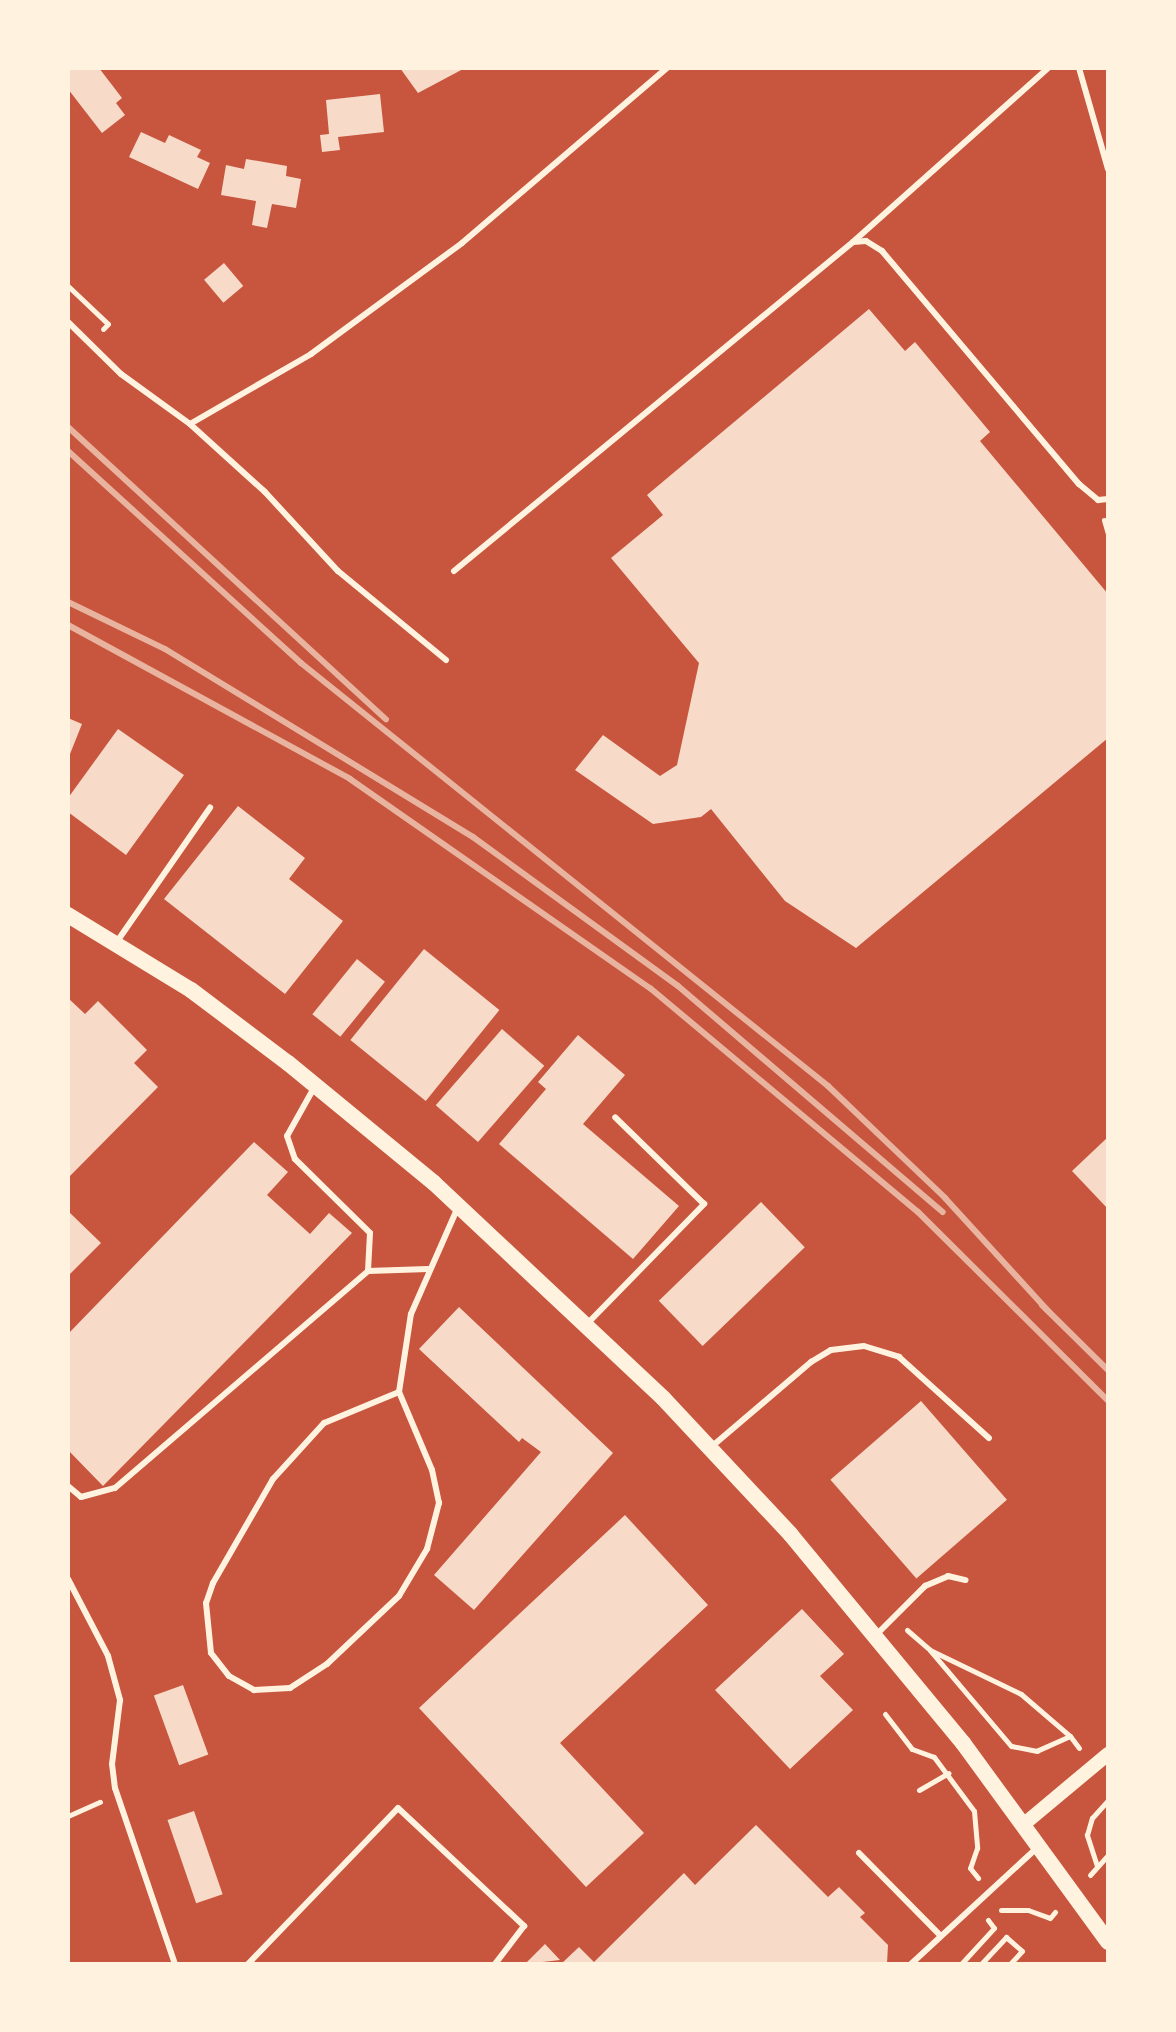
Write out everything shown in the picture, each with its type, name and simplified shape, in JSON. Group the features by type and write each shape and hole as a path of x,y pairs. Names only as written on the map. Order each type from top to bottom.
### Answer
{"main road":[{"path":"68,915 191,990 315,1086 459,1206 587,1324 710,1448 875,1636 1023,1825 1108,1942"}],"street":[{"path":"1023,1825 1108,1754"}],"lane":[{"path":"190,424 311,354 462,243 667,68"},
{"path":"454,571 853,242 1048,68"},
{"path":"1079,68 1108,169"},
{"path":"853,242 866,241 882,251 1079,484 1098,500 1108,499"},
{"path":"68,322 121,374 190,424 349,581 446,660"},
{"path":"115,944 210,808"},
{"path":"315,1086 287,1136 295,1159 370,1233 368,1271"},
{"path":"587,1324 704,1204 615,1117"},
{"path":"399,1392 324,1423 273,1479 213,1583 206,1603 211,1653 229,1676 254,1690 290,1688 327,1664 399,1596 427,1549 439,1503 432,1470 399,1392 411,1314 428,1269 459,1206"},
{"path":"68,1486 81,1497 115,1488 211,1400 368,1271 428,1269"},
{"path":"710,1448 811,1362 831,1350 864,1346 899,1357 989,1438"},
{"path":"875,1636 925,1586 948,1576 966,1580"},
{"path":"68,1579 108,1656 120,1700 112,1764 117,1794 175,1964"},
{"path":"248,1964 398,1808 524,1926 495,1964"},
{"path":"911,1964 1038,1846"},
{"path":"859,1853 940,1935"}],"path":[{"path":"68,286 108,324 103,329"},
{"path":"894,1618 930,1650 1011,1746 1037,1751 1070,1736 1021,1694 930,1650"},
{"path":"885,1714 912,1749 934,1757 955,1781 974,1811 978,1828 970,1868"},
{"path":"919,1790 948,1773"},
{"path":"68,1816 117,1794"},
{"path":"1098,1866 1087,1835 1092,1818 1108,1800"},
{"path":"961,1964 994,1928 987,1919 1015,1910 1050,1918 1108,1855"},
{"path":"981,1964 1006,1937 1022,1951 1010,1964"}],"building":[{"path":"68,68 99,68 122,98 116,103 125,115 102,133 68,89"},
{"path":"400,68 465,68 418,93"},
{"path":"380,94 384,132 338,137 340,150 322,152 320,135 329,134 326,100"},
{"path":"141,132 165,143 169,135 201,150 197,157 210,163 198,189 129,157"},
{"path":"246,159 287,166 286,176 301,179 296,208 272,204 267,228 252,225 256,201 221,195 226,165 244,169"},
{"path":"224,263 243,286 223,303 204,280"},
{"path":"869,309 905,351 915,342 990,432 980,441 1108,594 1108,738 856,948 785,901 711,809 701,817 653,824 575,770 603,735 660,776 677,765 699,663 611,558 663,515 647,495"},
{"path":"68,718 82,724 68,759"},
{"path":"118,729 184,775 126,855 68,812 68,798"},
{"path":"238,806 305,858 289,879 343,921 285,994 164,899"},
{"path":"424,949 499,1010 426,1101 350,1040"},
{"path":"357,959 385,982 340,1037 312,1014"},
{"path":"68,998 85,1014 98,1001 147,1050 134,1063 158,1087 68,1178"},
{"path":"502,1029 544,1066 478,1142 436,1105"},
{"path":"578,1035 625,1075 583,1124 679,1206 633,1259 499,1144 546,1089 538,1082"},
{"path":"1108,1137 1108,1209 1072,1171"},
{"path":"254,1142 288,1172 267,1195 310,1234 329,1213 352,1233 103,1486 68,1450 68,1334"},
{"path":"761,1202 805,1247 703,1346 659,1301"},
{"path":"68,1211 101,1243 68,1276"},
{"path":"459,1307 613,1453 474,1610 434,1575 541,1452 522,1438 519,1442 419,1349"},
{"path":"921,1401 1007,1500 916,1579 830,1480"},
{"path":"625,1515 708,1605 560,1743 644,1833 586,1887 419,1708"},
{"path":"802,1609 844,1654 820,1676 853,1710 790,1769 715,1690"},
{"path":"183,1685 208,1755 179,1765 154,1696"},
{"path":"194,1811 223,1894 196,1903 168,1820"},
{"path":"756,1825 828,1897 839,1887 865,1913 860,1917 888,1945 887,1964 561,1964 579,1947 594,1962 684,1873 695,1885"},
{"path":"545,1944 560,1960 525,1964"}],"railway":[{"path":"68,427 386,719"},
{"path":"68,451 301,663 828,1086 945,1198 1049,1312"},
{"path":"68,602 165,649 473,837 678,986 943,1212"},
{"path":"68,625 350,779 650,988 918,1212 1108,1401"},
{"path":"1042,1305 1108,1370"}]}
